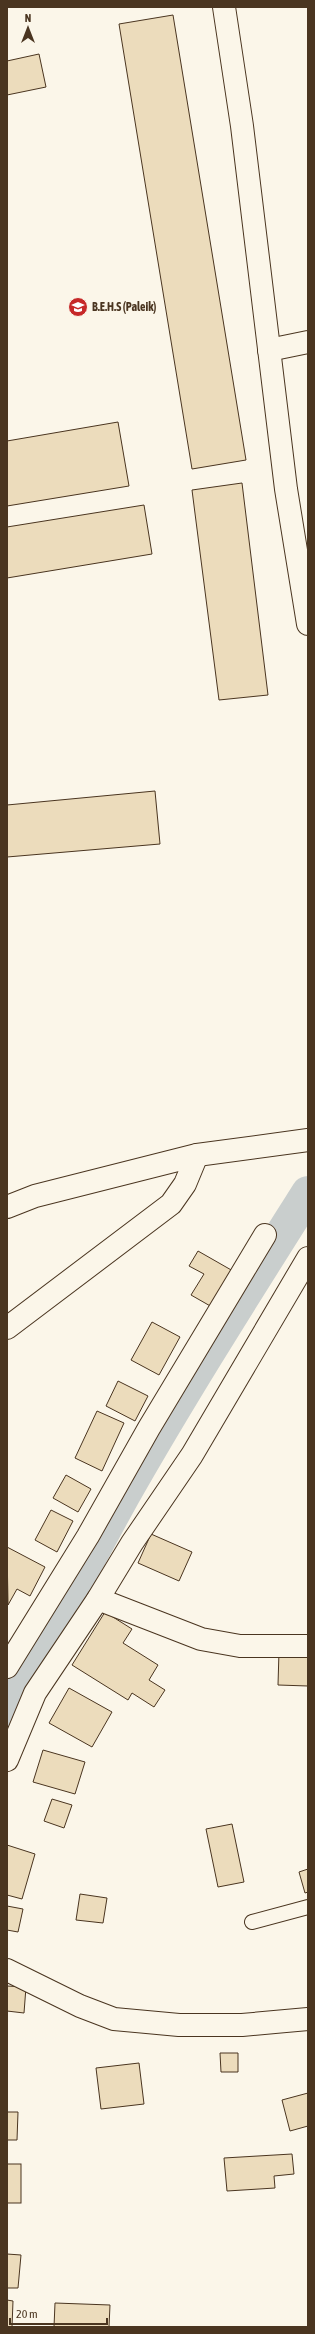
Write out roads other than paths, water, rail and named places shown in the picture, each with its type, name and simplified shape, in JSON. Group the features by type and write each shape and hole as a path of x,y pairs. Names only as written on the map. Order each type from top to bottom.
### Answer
{"street":[{"path":"224,7 242,126 286,489 308,624"},
{"path":"269,350 308,342"},
{"path":"7,1207 35,1196 197,1155 308,1140"},
{"path":"7,1328 171,1204 185,1184 197,1155"},
{"path":"7,1667 88,1536 149,1428 265,1235"},
{"path":"7,1760 35,1693 98,1599 132,1543 192,1455 308,1258"},
{"path":"98,1599 201,1639 240,1646 308,1646"},
{"path":"7,1970 80,2006 114,2019 179,2025 242,2025 308,2019"}],"lane":[{"path":"252,1922 308,1907"}],"waterway":[{"path":"7,1717 64,1605 124,1494 191,1380 308,1193"}],"place":[{"name":"B.E.H.S (Paleik)","path":"78,307"}]}
